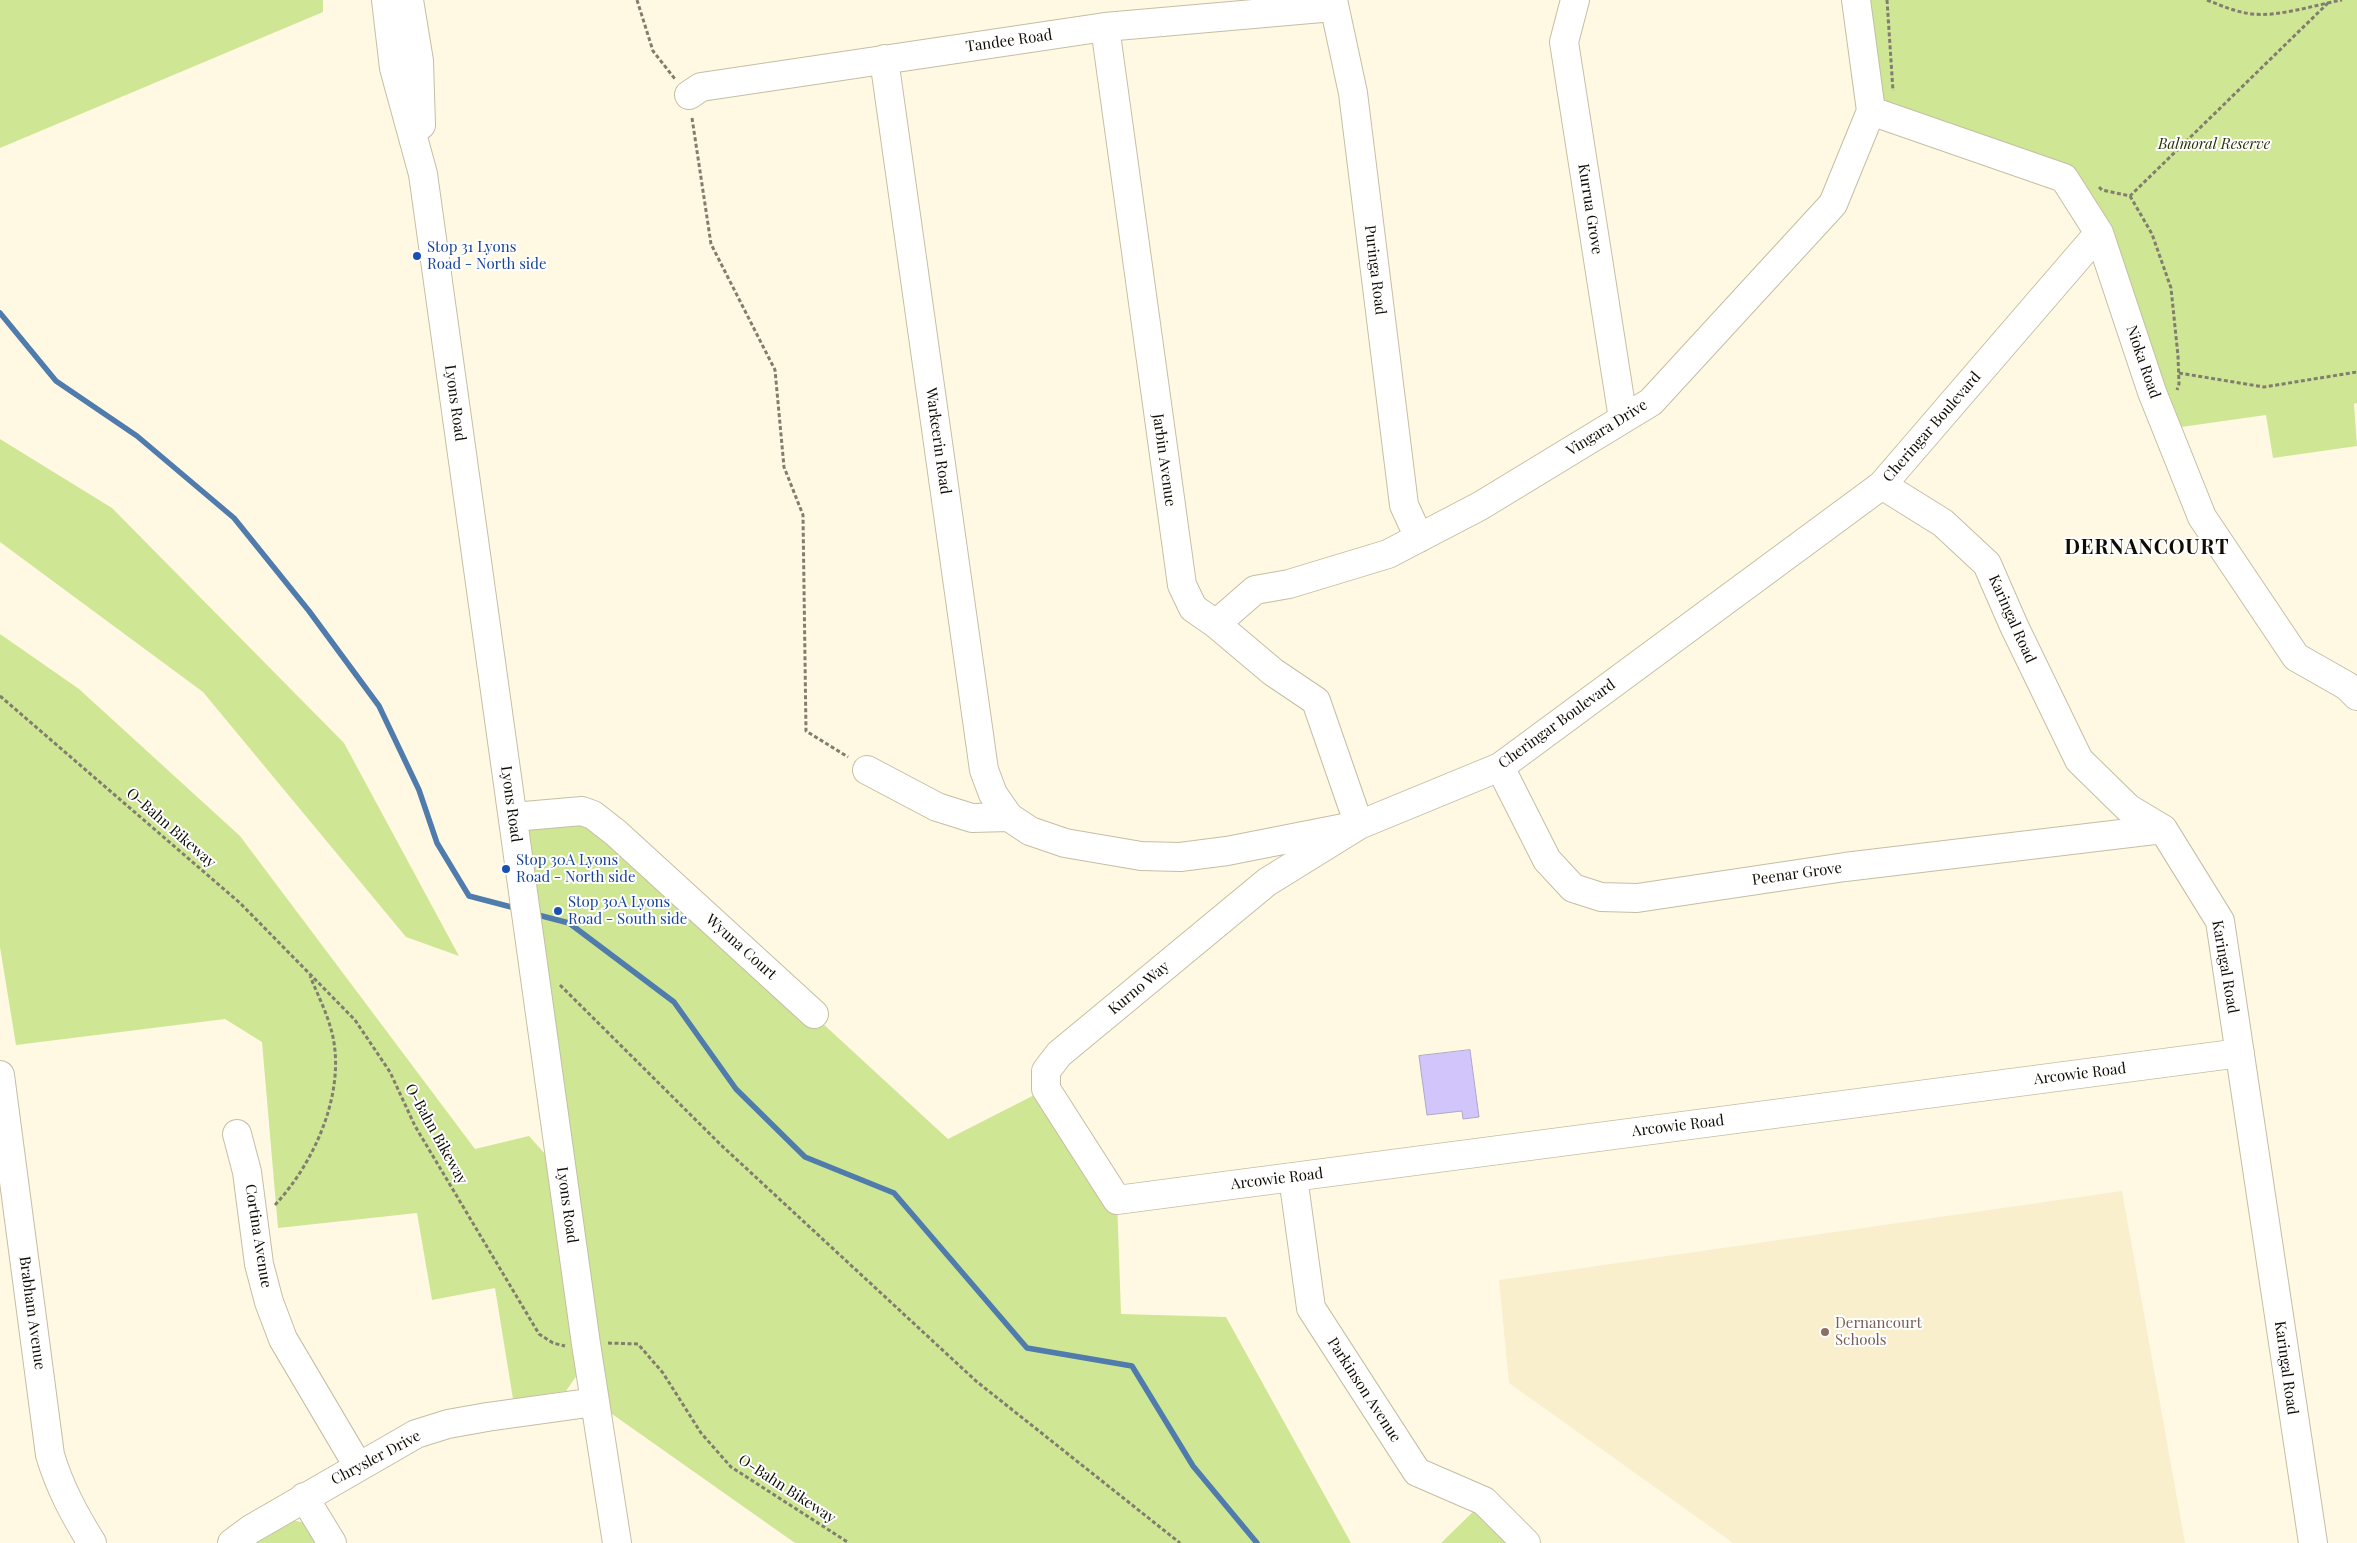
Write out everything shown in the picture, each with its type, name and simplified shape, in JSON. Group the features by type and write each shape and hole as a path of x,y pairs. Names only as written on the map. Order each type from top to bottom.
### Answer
{"street":[{"name":"Lyons Road","path":"386,0 394,68 419,153 586,1344 618,1543"},
{"name":"Lyons Road","path":"409,0 418,61 422,122 419,153"},
{"name":"Kurrua Grove","path":"1575,0 1564,42 1623,419"},
{"name":"Vingara Drive","path":"1216,624 1255,590 1289,584 1388,554 1480,506 1650,402 1833,204 1881,103 1856,0"},
{"name":"Tandee Road","path":"689,96 701,87 1104,27 1333,4"},
{"name":"Puringa Road","path":"1333,4 1353,93 1404,505 1419,538"},
{"name":"Jarbin Avenue","path":"1104,27 1182,585 1193,608 1216,624 1273,672 1316,701 1359,825"},
{"name":"Warkeerin Road","path":"884,59 984,770 993,794 1009,817"},
{"name":"Nioka Road","path":"1881,103 2064,178 2099,233 2152,392 2202,517 2296,657 2347,686 2357,696"},
{"name":"Cheringar Boulevard","path":"1009,817 1030,831 1065,842 1141,856 1180,857 1228,851 1359,825 1500,767 1882,485 2099,233"},
{"name":"Karingal Road","path":"1882,485 1943,523 1987,564 2014,626 2079,760 2128,808 2164,829 2220,921 2313,1543"},
{"name":"Peenar Grove","path":"1500,767 1548,860 1573,888 1601,897 1636,898 1844,867 2164,829"},
{"path":"867,770 937,807 972,818 1009,817"},
{"name":"Wyuna Court","path":"513,817 573,811 593,815 814,1014"},
{"name":"Kurno Way","path":"1117,1200 1046,1089 1046,1071 1059,1054 1267,882 1359,825"},
{"name":"Arcowie Road","path":"1117,1200 2240,1053"},
{"name":"Brabham Avenue","path":"0,1075 50,1455 65,1497 92,1543"},
{"name":"Cortina Avenue","path":"237,1134 247,1172 259,1264 269,1302 283,1339 358,1466"},
{"name":"Parkinson Avenue","path":"1293,1176 1311,1308 1417,1472 1484,1501 1526,1543"},
{"name":"Chrysler Drive","path":"232,1543 251,1529 304,1497 416,1434 448,1424 487,1417 595,1402"},
{"path":"304,1497 332,1543"}],"path":[{"path":"637,0 653,51 689,96 711,244 775,370 784,467 803,515 806,731 867,770"},
{"path":"1881,103 1894,88 1887,0"},
{"path":"2207,0 2235,11 2253,14 2269,14 2342,0"},
{"path":"2130,196 2328,2"},
{"path":"2096,185 2102,190 2130,196 2152,234 2172,288 2179,373 2176,392"},
{"path":"2179,373 2264,388 2357,372"},
{"name":"O-Bahn Bikeway","path":"0,696 240,903 355,1020 390,1072 415,1126 539,1334 553,1343 565,1346 619,1342 638,1344 663,1373 701,1433 731,1467 849,1543"},
{"path":"533,958 721,1144 976,1380 1180,1543"},
{"path":"254,1226 281,1198 304,1166 327,1116 336,1070 331,1030 309,973"}],"shaded area":[{"name":"Dernancourt Schools","path":"2122,1191 2185,1543 1733,1543 1509,1383 1499,1280"}],"green space":[{"path":"0,0 323,0 323,12 0,148"},
{"name":"Balmoral Reserve","path":"1856,0 2357,0 2357,403 2354,404 2357,446 2273,458 2266,415 2167,429 2064,178 1871,111"},
{"path":"0,439 112,508 344,743 459,956 406,937 203,692 0,542"},
{"path":"0,634 79,689 240,836 475,1149 529,1136 554,1164 582,1368 566,1391 513,1399 495,1288 432,1300 417,1213 278,1228 262,1042 225,1019 16,1045 0,947"},
{"path":"560,813 616,833 948,1139 1046,1089 1117,1200 1121,1314 1226,1317 1351,1543 795,1543 595,1402 513,817"},
{"path":"1484,1501 1526,1543 1441,1543"},
{"path":"292,1520 305,1523 319,1543 250,1543"}],"building":[{"path":"1470,1050 1479,1117 1463,1119 1462,1111 1427,1115 1419,1056"}],"waterway":[{"path":"0,313 56,381 137,436 234,518 309,611 379,706 419,790 437,843 469,896 515,908"},
{"path":"538,915 569,923 674,1002 736,1089 805,1157 894,1193 1027,1348 1132,1366 1193,1466 1257,1543"}],"place":[{"name":"Stop 31 Lyons Road - North side","path":"417,256"},
{"name":"Stop 30A Lyons Road - North side","path":"506,869"},
{"name":"Stop 30A Lyons Road - South side","path":"558,911"},
{"name":"Dernancourt Schools","path":"1825,1332"}],"district":[{"name":"DERNANCOURT","path":"2147,548"}]}
